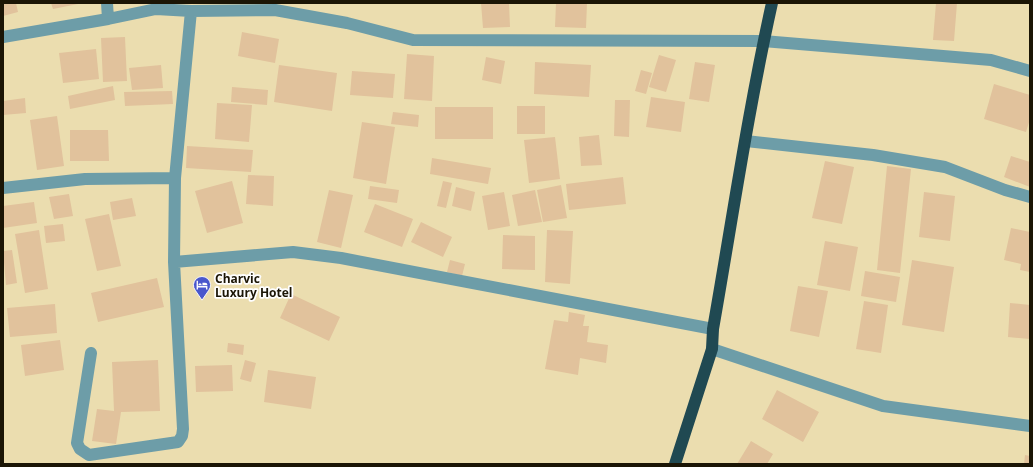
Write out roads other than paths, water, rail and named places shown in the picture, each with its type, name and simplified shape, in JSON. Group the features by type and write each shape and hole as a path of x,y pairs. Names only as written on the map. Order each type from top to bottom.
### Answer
{"highway":[{"path":"675,464 712,349 713,329 763,41 772,3"}],"street":[{"path":"107,3 108,20"},
{"path":"3,37 108,20 156,9 191,11 275,10 347,23 413,40 763,41 991,60 1030,71"},
{"path":"91,353 77,443 80,448 89,455 178,442 182,436 183,429 174,262 175,178 191,11"},
{"path":"746,141 873,155 945,167 1005,190 1030,197"},
{"path":"3,188 85,179 175,178"},
{"path":"174,262 292,252 341,258 713,329"},
{"path":"712,349 883,406 1030,426"}],"place":[{"name":"Charvic Luxury Hotel","path":"202,300"}]}
